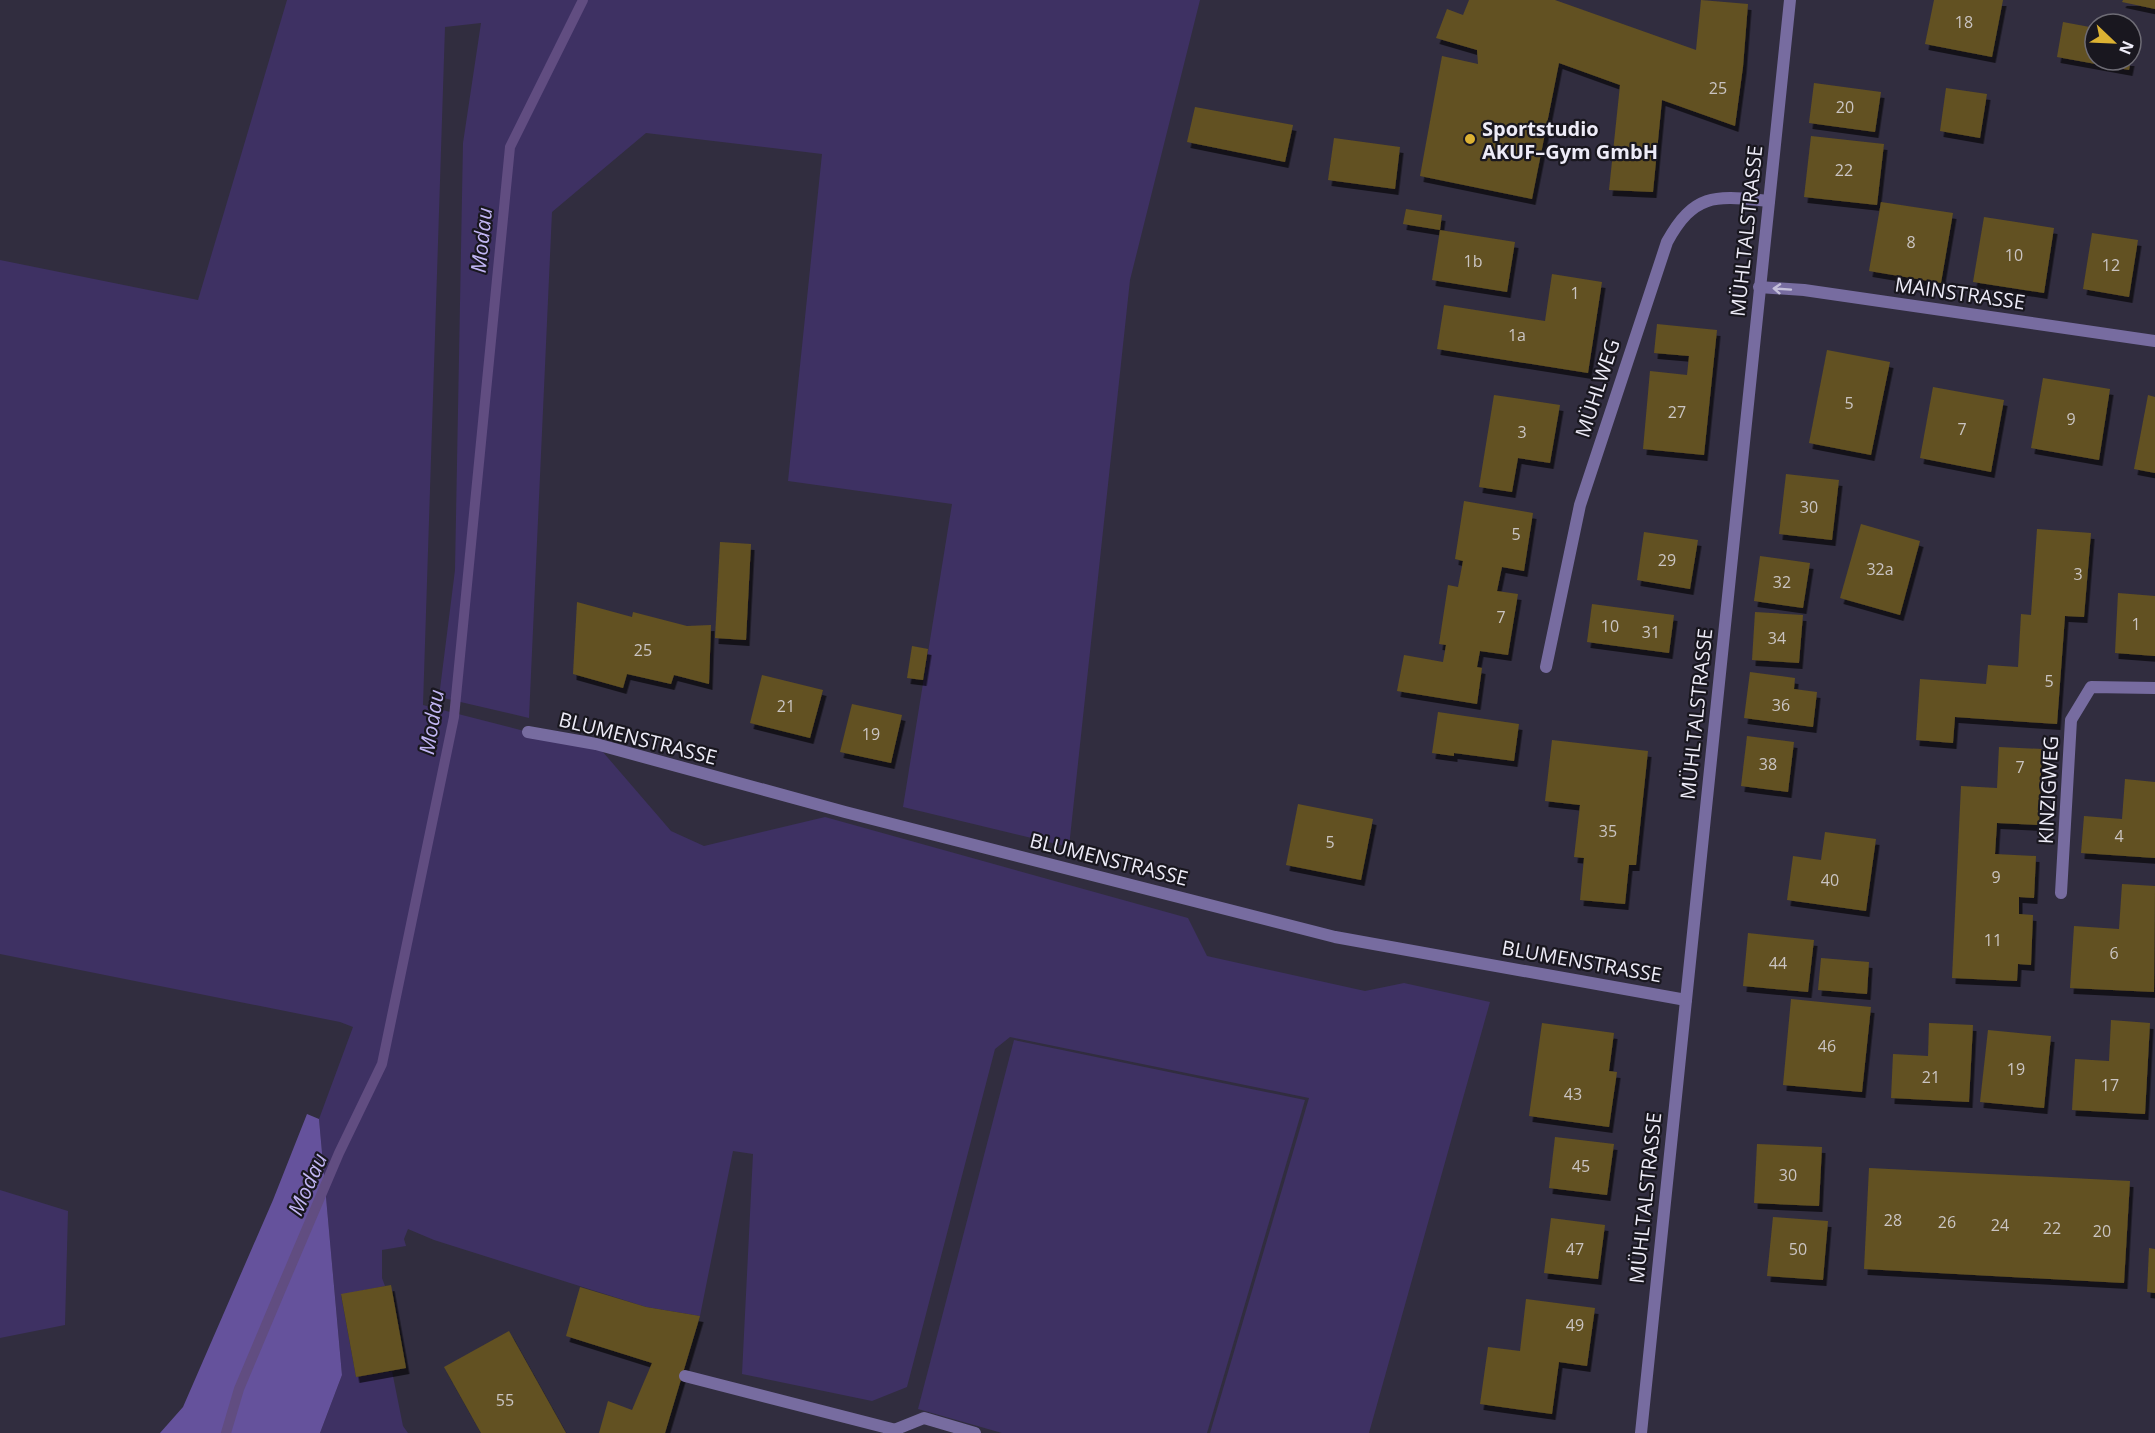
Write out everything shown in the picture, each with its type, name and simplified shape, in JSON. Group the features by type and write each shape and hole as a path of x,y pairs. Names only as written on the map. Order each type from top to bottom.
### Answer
{"street":[{"name":"MÜHLTALSTRASSE","path":"1641,1433 1790,0"},
{"name":"MÜHLWEG","path":"1546,667 1580,505 1666,242 1678,223 1700,203 1710,199 1769,201"},
{"name":"MAINSTRASSE","path":"1759,287 1804,290 2155,341"},
{"name":"KINZIGWEG","path":"2061,893 2071,720 2091,687 2155,688"},
{"name":"BLUMENSTRASSE","path":"528,732 596,744 844,812 1335,937 1686,1000"},
{"path":"685,1376 891,1431 924,1418 975,1433"}],"shaded area":[{"path":"287,0 1200,0 1130,280 1069,847 903,807 952,504 788,481 822,154 646,133 552,212 529,718 439,697 455,570 463,143 481,23 445,27 423,705 528,732 596,744 671,831 704,846 825,817 1188,918 1207,956 1365,991 1404,983 1490,1002 1369,1433 1210,1433 1309,1098 1010,1037 995,1049 907,1387 872,1401 742,1374 753,1154 733,1151 700,1316 646,1307 434,1240 408,1229 404,1239 406,1246 382,1250 382,1278 385,1286 341,1295 356,1377 392,1371 403,1426 408,1433 320,1433 342,1375 319,1119 353,1027 340,1022 0,954 0,260 198,300"},
{"path":"1014,1040 1305,1100 1207,1433 1002,1433 918,1409"},
{"path":"307,1114 319,1119 342,1375 320,1433 160,1433 183,1407 273,1200"},
{"path":"0,1190 68,1211 65,1325 0,1338"}],"building":[{"path":"1469,0 1555,0 1696,50 1701,0 1748,4 1735,126 1662,100 1653,192 1609,190 1620,85 1559,63 1532,199 1420,176 1442,56 1478,64 1477,50 1436,38 1447,9 1463,15"},
{"path":"1934,0 2003,0 1992,57 1925,44"},
{"path":"2123,0 2155,0 2155,9 2122,2"},
{"path":"2063,22 2083,26 2083,62 2057,57"},
{"path":"1814,83 1881,92 1875,132 1809,123"},
{"path":"1946,88 1987,94 1980,138 1940,131"},
{"path":"1195,107 1293,125 1285,162 1187,142"},
{"path":"1811,136 1884,144 1877,205 1804,197"},
{"path":"1334,138 1400,147 1395,189 1328,180"},
{"path":"1881,202 1953,213 1941,283 1869,271"},
{"path":"1406,209 1442,215 1440,230 1403,224"},
{"path":"1984,217 2054,228 2044,293 1973,282"},
{"path":"1440,230 1515,242 1507,292 1432,280"},
{"path":"2092,233 2138,240 2129,297 2083,289"},
{"path":"1552,274 1602,282 1588,373 1437,349 1444,305 1545,321"},
{"path":"1657,324 1717,330 1704,455 1643,449 1650,371 1687,375 1689,356 1654,353"},
{"path":"1827,350 1890,362 1871,455 1809,443"},
{"path":"2043,378 2110,389 2099,460 2031,448"},
{"path":"1933,387 2004,400 1991,472 1920,458"},
{"path":"1494,395 1560,405 1550,463 1518,458 1512,492 1479,487"},
{"path":"2148,395 2155,397 2155,473 2134,469"},
{"path":"1786,474 1839,480 1832,540 1779,534"},
{"path":"1464,501 1533,513 1524,571 1502,567 1497,591 1518,594 1508,655 1480,651 1477,667 1482,668 1477,704 1397,691 1404,655 1443,662 1446,645 1439,644 1448,585 1458,587 1463,561 1455,559"},
{"path":"1861,524 1920,541 1900,615 1840,598"},
{"path":"2037,529 2091,533 2084,617 2065,616 2057,724 1955,717 1953,743 1916,740 1920,679 1986,684 1988,665 2018,667 2021,614 2031,615"},
{"path":"1644,532 1698,540 1690,589 1637,580"},
{"path":"720,542 751,544 746,640 715,638"},
{"path":"1760,556 1810,563 1803,608 1754,601"},
{"path":"2118,593 2155,596 2155,656 2115,653"},
{"path":"577,602 632,617 633,612 687,626 711,625 709,684 674,675 671,684 627,674 623,688 573,674"},
{"path":"1592,604 1674,615 1669,653 1587,642"},
{"path":"1755,612 1803,615 1799,663 1752,660"},
{"path":"912,646 928,649 923,680 907,678"},
{"path":"1750,672 1795,678 1794,689 1817,692 1813,727 1744,718"},
{"path":"762,675 823,690 810,738 750,723"},
{"path":"852,704 902,715 891,763 840,752"},
{"path":"1438,712 1519,724 1514,761 1454,753 1454,756 1432,753"},
{"path":"1747,736 1794,742 1788,792 1741,786"},
{"path":"1552,740 1648,751 1636,865 1629,865 1625,904 1580,900 1584,858 1574,857 1580,805 1545,801"},
{"path":"1999,747 2042,749 2039,825 1997,823 1995,854 2036,856 2034,898 2019,897 2019,914 2033,915 2031,965 2018,964 2017,981 1952,978 1961,786 1997,788"},
{"path":"2125,779 2155,782 2155,858 2081,853 2084,816 2122,819"},
{"path":"1298,804 1373,819 1361,880 1286,865"},
{"path":"1825,832 1876,839 1866,911 1787,900 1793,856 1821,860"},
{"path":"2122,884 2155,886 2154,992 2070,988 2074,926 2119,929"},
{"path":"1748,933 1814,940 1808,992 1743,986"},
{"path":"1821,958 1869,962 1867,994 1818,990"},
{"path":"1791,999 1871,1007 1862,1092 1783,1085"},
{"path":"2111,1020 2150,1023 2145,1114 2072,1110 2075,1059 2109,1061"},
{"path":"1542,1023 1614,1033 1609,1071 1617,1072 1609,1127 1529,1116"},
{"path":"1929,1023 1973,1025 1969,1102 1891,1098 1893,1054 1928,1056"},
{"path":"1988,1030 2051,1036 2044,1108 1980,1102"},
{"path":"1555,1137 1614,1144 1607,1195 1549,1188"},
{"path":"1757,1144 1822,1147 1819,1206 1754,1203"},
{"path":"1869,1168 2130,1181 2124,1283 1864,1269"},
{"path":"1773,1217 1828,1221 1823,1280 1767,1276"},
{"path":"1551,1218 1605,1225 1598,1279 1544,1273"},
{"path":"2149,1248 2155,1249 2155,1293 2147,1292"},
{"path":"391,1285 406,1368 356,1377 341,1294"},
{"path":"580,1287 646,1307 700,1316 665,1433 599,1433 608,1401 632,1410 652,1363 566,1336"},
{"path":"1526,1299 1595,1308 1587,1366 1559,1362 1552,1414 1480,1404 1488,1347 1520,1351"},
{"path":"509,1331 566,1433 481,1433 444,1367"}],"waterway":[{"name":"Modau","path":"226,1433 239,1389 279,1294 339,1153 382,1064 454,717 510,147 583,0"}],"place":[{"name":"Sportstudio AKUF–Gym GmbH","path":"1470,139"}]}
